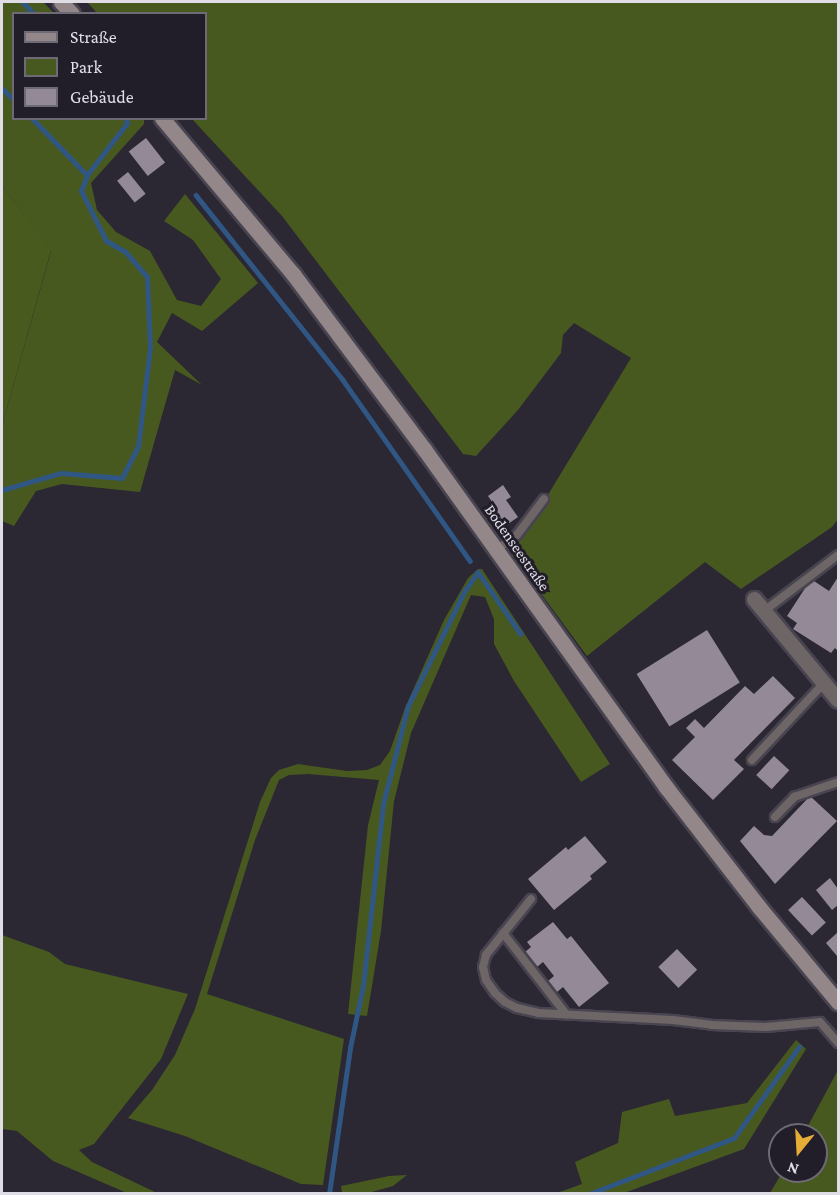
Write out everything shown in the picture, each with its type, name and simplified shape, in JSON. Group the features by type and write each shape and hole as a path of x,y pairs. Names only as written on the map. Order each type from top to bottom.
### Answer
{"street":[{"name":"Bodenseestraße","path":"164,120 293,274 424,449 666,787 759,907 838,1002"},
{"path":"754,599 838,700"}],"lane":[{"path":"496,550 517,535 543,498"},
{"path":"764,611 838,555"},
{"path":"752,760 824,683"},
{"path":"775,817 794,797 838,782"},
{"path":"531,899 486,956 483,967 486,980 495,993 505,1002 517,1008 538,1013 766,1028 820,1022 838,1043"},
{"path":"503,933 566,1014"}],"green space":[{"path":"2,2 43,2 53,12 12,12 12,120 144,120 144,124 91,183 97,210 116,232 150,251 177,300 201,306 221,279 193,240 164,221 185,194 258,283 202,331 172,313 157,342 202,385 175,370 140,492 62,484 36,491 14,526 2,521 2,426 51,251 2,186"},
{"path":"87,2 838,2 838,519 832,527 741,589 705,562 587,656 512,554 631,358 574,323 563,335 561,353 518,410 476,456 463,454 282,216 193,120 207,120 207,12 96,12"},
{"path":"2,186 51,250 2,426"},
{"path":"478,569 482,569 610,764 581,782 514,681 494,644 494,619 485,597 471,595 411,733 394,801 381,931 367,1016 348,1014 368,825 379,780 308,774 289,775 279,780 255,840 207,994 344,1039 323,1185 301,1184 185,1136 128,1118 152,1090 175,1055 195,1009 260,802 271,778 279,770 298,764 347,771 367,770 380,765 390,751 405,708 444,620 468,578"},
{"path":"2,935 49,952 65,964 188,994 161,1059 94,1144 79,1150 92,1162 157,1193 127,1193 53,1161 17,1131 2,1129"},
{"path":"796,1040 806,1049 744,1149 624,1193 557,1193 582,1184 575,1162 618,1143 622,1112 669,1099 675,1116 747,1103"},
{"path":"838,1070 838,1193 770,1193 776,1183 828,1183 828,1123 809,1123"},
{"path":"407,1175 393,1186 368,1193 342,1193 341,1186 389,1176"}],"building":[{"path":"146,138 165,162 148,176 129,152"},
{"path":"128,172 146,194 135,203 117,181"},
{"path":"503,485 511,497 506,500 518,517 501,529 488,511 495,506 488,496"},
{"path":"838,577 838,651 835,648 831,653 793,629 797,623 787,616 811,579 829,591"},
{"path":"707,630 740,683 669,727 637,674"},
{"path":"773,676 795,698 734,760 744,769 713,800 672,760 695,737 686,728 695,719 704,728 745,686 754,694"},
{"path":"774,756 789,770 772,789 756,775"},
{"path":"810,796 837,821 775,884 740,841 754,826 764,835 772,836"},
{"path":"585,836 607,862 590,876 592,879 554,910 528,879 566,847 568,850"},
{"path":"830,878 838,889 838,905 832,910 816,890"},
{"path":"802,897 826,923 812,936 788,910"},
{"path":"553,922 567,939 571,936 609,983 579,1007 563,987 557,992 548,981 554,976 543,962 537,967 525,952 531,947 527,942"},
{"path":"838,932 838,955 837,956 826,943"},
{"path":"677,949 697,970 678,988 658,967"}],"waterway":[{"path":"23,2 32,12"},
{"path":"2,88 12,98"},
{"path":"34,120 87,175"},
{"path":"2,490 61,473 122,478 138,447 150,348 147,277 125,252 106,241 81,191 87,175 127,123 126,120"},
{"path":"196,195 343,380 470,561"},
{"path":"329,1194 350,1048 363,986 383,804 408,706 464,592 478,572 521,634"},
{"path":"589,1194 734,1138 799,1047"}]}
